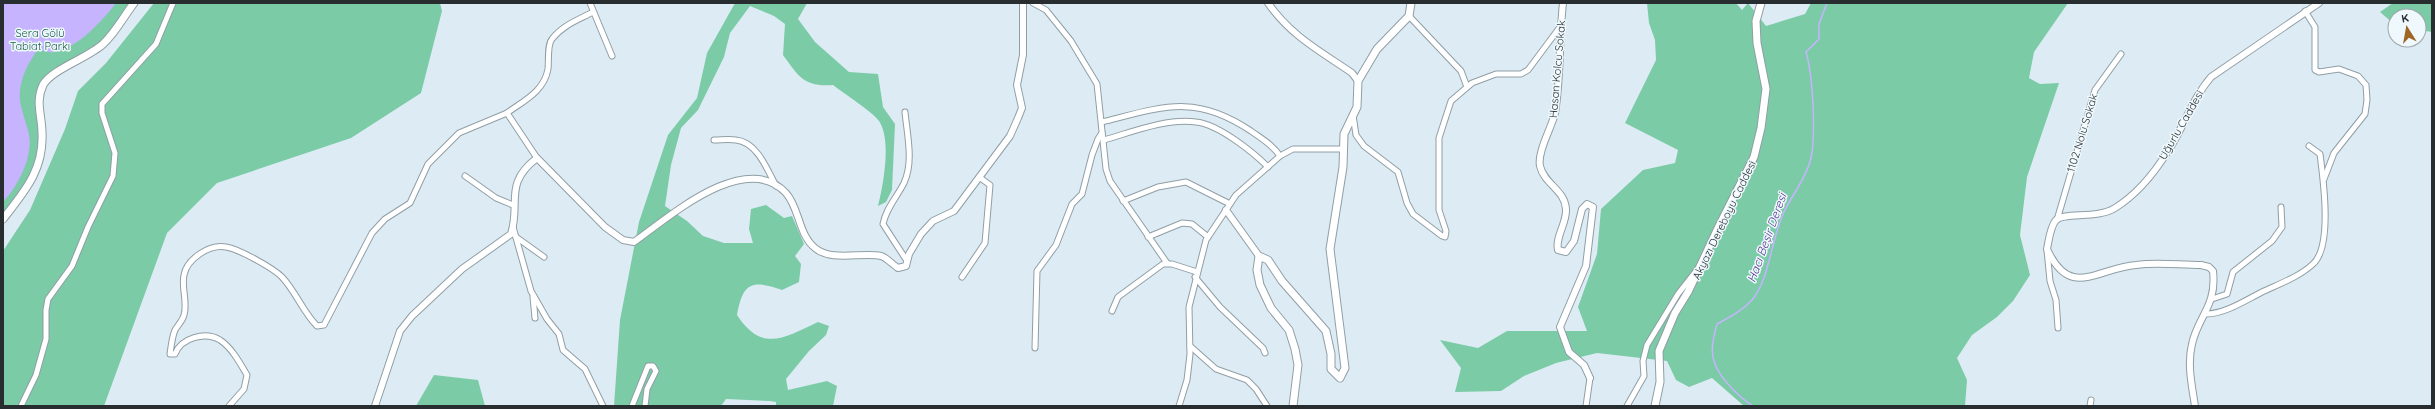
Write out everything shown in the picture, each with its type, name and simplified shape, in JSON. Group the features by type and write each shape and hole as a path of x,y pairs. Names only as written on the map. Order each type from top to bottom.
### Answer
{"main road":[{"path":"3,219 31,183 40,159 42,134 38,104 44,85 53,76 86,57 104,43 134,3"},
{"path":"1293,406 1298,365 1295,349 1289,330 1271,308 1260,285 1257,270 1259,256 1268,260 1282,281 1326,331 1331,354 1331,370 1340,378 1345,368 1330,249 1343,167 1342,149 1344,134 1357,107 1358,81 1377,49 1409,16 1411,3"},
{"name":"Akyazı Dereboyu Caddesi","path":"1655,406 1660,382 1659,351 1675,313 1688,292 1754,157 1762,128 1766,89 1757,43 1756,21 1761,3"}],"street":[{"path":"21,406 36,375 46,339 46,310 48,299 72,266 88,227 113,176 115,153 102,113 102,104 156,44 173,3"},
{"path":"590,3 612,56"},
{"path":"507,113 536,158 605,227 623,240 634,242 667,216 732,181 752,178 784,191 794,203 806,239 816,249 832,254 882,256 898,268 906,266 907,261 921,234 933,220 954,211 1010,136 1022,108 1017,85 1023,55 1023,3"},
{"path":"1033,3 1046,10 1070,42 1097,84 1106,169 1110,181 1123,201 1167,263 1196,274 1220,307 1263,348 1265,353"},
{"path":"1268,3 1284,25 1297,37 1352,73 1358,81"},
{"name":"Hasan Kolcu Sokak","path":"1563,3 1560,27 1555,114 1540,164 1544,176 1563,197 1566,209 1564,227 1556,244 1558,250 1566,252 1574,241 1582,209 1587,204 1594,207 1586,266 1560,327 1569,352 1584,365 1590,378"},
{"name":"Uğurlu Caddesi","path":"2057,220 2065,216 2101,215 2114,209 2138,190 2168,151 2199,90 2210,77 2305,11 2319,3"},
{"path":"2305,11 2315,27 2315,70 2319,72 2345,71 2358,76 2366,85 2366,114 2334,154 2323,180"},
{"path":"229,406 244,389 247,375 233,353 220,340 204,336 194,337 178,346 174,354 170,354 174,332 184,315 186,303 184,276 190,262 199,255 216,247 227,247 267,265 282,277 311,320 317,326 324,325 372,233 385,219 410,203 428,164 460,132 507,113 524,102 541,85 548,71 550,40 562,27 593,12"},
{"path":"1409,16 1461,71 1467,87"},
{"path":"1353,114 1356,135 1364,146 1398,172 1407,203 1413,214 1445,237 1446,231 1439,210 1438,138 1451,100 1467,87 1496,74 1521,74 1528,70 1560,27"},
{"name":"1102 Nolu Sokak","path":"2057,220 2095,90 2121,54"},
{"path":"1102,122 1165,106 1202,107 1239,123 1275,148 1280,156"},
{"path":"905,112 909,164 905,181 885,213 883,224 907,261"},
{"path":"1104,140 1163,124 1196,122 1208,126 1243,146 1268,167"},
{"path":"1035,348 1037,272 1056,245 1072,204 1082,194 1092,155 1102,133"},
{"path":"714,140 737,140 749,145 758,154 777,187"},
{"path":"2206,314 2213,314 2239,303 2297,275 2314,263 2319,255 2325,221 2323,180 2320,154 2309,146"},
{"path":"1179,406 1187,380 1190,346 1188,307 1196,274 1208,237 1236,195 1280,156 1294,149 1342,149"},
{"path":"375,406 400,331 412,316 462,269 511,234 513,227 513,196 523,168 536,158"},
{"path":"465,176 496,198 513,205"},
{"path":"962,277 985,243 990,185 979,177"},
{"path":"1123,201 1158,187 1186,182 1228,207 1259,256"},
{"path":"2212,299 2227,294 2233,272 2272,241 2282,227 2281,207"},
{"path":"2057,220 2052,229 2047,249 2050,281 2056,300 2058,328"},
{"path":"1148,237 1182,223 1192,224 1208,237"},
{"path":"513,227 532,294 535,318"},
{"path":"516,237 544,257"},
{"path":"2047,249 2059,270 2072,277 2087,279 2137,264 2201,265 2209,267 2213,271 2214,279 2212,299 2192,342 2189,358 2195,406"},
{"path":"1627,406 1644,376 1643,361 1647,345 1678,294 1703,262"},
{"path":"1112,311 1118,297 1163,264 1167,263"},
{"path":"532,294 559,334 563,350 585,369 602,406"},
{"path":"1190,346 1216,369 1247,380 1261,396 1267,406"},
{"path":"632,406 648,366 653,366 656,371 647,389 645,406"},
{"path":"1586,406 1590,378"},
{"path":"1261,396 1262,406"}],"green space":[{"name":"Sera Gölü Tabiat Parkı","path":"3,3 134,3 103,43 53,75 44,85 40,159 3,219"},
{"path":"154,3 440,3 442,11 421,93 351,138 217,183 167,233 104,406 3,406 3,251 30,210 65,129 78,91 106,63"},
{"path":"735,3 807,3 798,19 815,42 849,72 878,74 883,107 895,124 892,190 886,202 878,206 884,175 886,151 883,129 879,121 876,117 833,85 815,84 798,75 783,55 785,24 774,16 750,6 730,33 724,57 698,110 681,128 671,165 665,206 687,221 703,236 724,243 753,243 749,229 751,209 766,205 784,218 792,216 804,244 795,256 801,264 799,282 782,290 763,285 750,286 742,296 737,315 746,327 755,334 765,338 774,339 784,337 818,322 829,326 826,335 809,351 786,379 788,390 827,381 837,386 833,406 776,406 776,402 770,401 726,399 721,406 614,406 620,320 639,222 668,135 697,98 707,53"},
{"path":"1647,3 1736,3 1742,10 1748,3 1766,26 1805,14 1811,3 2068,3 2034,52 2029,78 2040,84 2059,83 2027,177 2020,235 2030,275 2013,301 1997,317 1972,335 1957,358 1967,380 1965,406 1744,406 1712,378 1689,387 1676,380 1667,361 1597,353 1556,363 1524,376 1501,391 1455,392 1461,368 1440,340 1478,348 1507,331 1587,331 1578,307 1597,254 1601,209 1643,170 1675,163 1678,150 1625,123 1656,60 1655,40 1649,23"},
{"path":"2393,3 2432,3 2432,32 2427,31 2427,8 2387,8 2387,18 2380,12"},
{"path":"434,375 478,380 485,406 416,406"}],"shaded area":[{"name":"Sera Gölü Tabiat Parkı","path":"3,3 116,3 96,26 71,46 53,52 38,49 26,69 21,83 20,98 29,135 29,152 19,180 3,202"}],"waterway":[{"name":"Hacı Beşir Deresi","path":"1753,406 1742,398 1720,374 1714,361 1712,347 1717,324 1736,314 1752,300 1758,291 1767,270 1776,234 1784,212 1803,179 1809,165 1813,147 1813,120 1812,89 1806,52 1819,39 1819,24 1827,3"}]}
